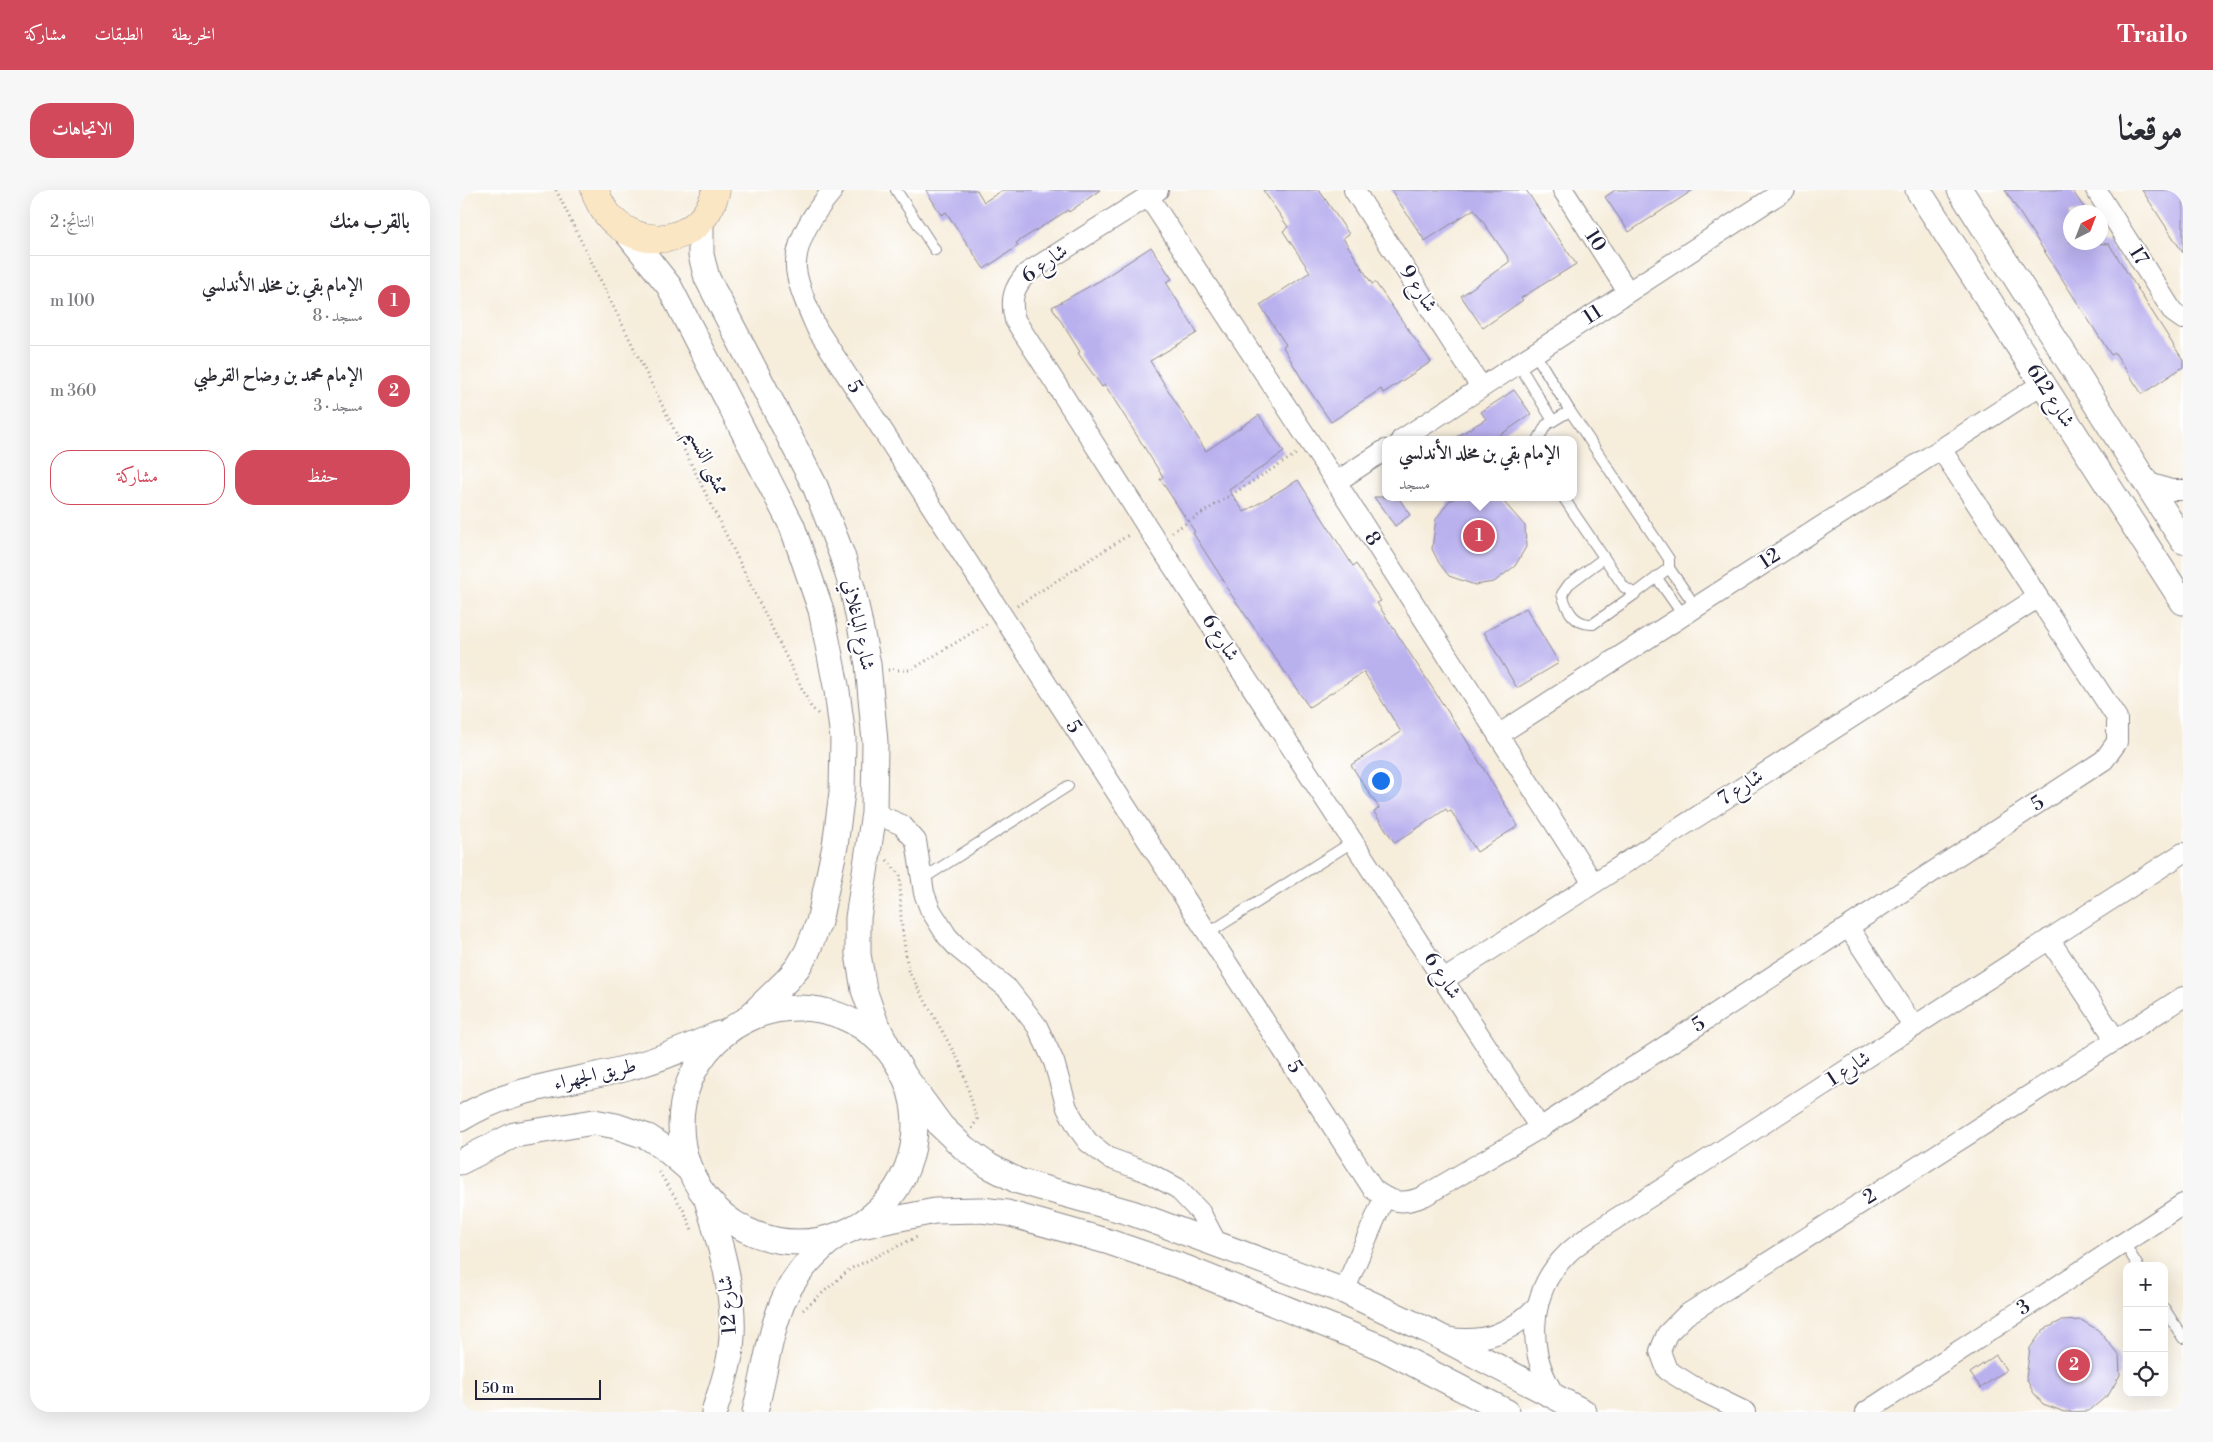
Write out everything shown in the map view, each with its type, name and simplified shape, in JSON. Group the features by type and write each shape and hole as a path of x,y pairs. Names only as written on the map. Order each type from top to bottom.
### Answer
{"main road":[{"path":"595,190 605,214 626,232 646,238 666,238 685,231 702,218 716,191"}],"street":[{"name":"5","path":"833,190 816,209 804,234 795,263 805,301 817,329 1373,1189 1384,1198 1397,1202 1411,1202 1540,1128 2104,760 2117,742 2118,718 2037,598"},
{"name":"شارع 9","path":"1354,190 1481,388"},
{"name":"10","path":"1563,190 1628,292"},
{"name":"شارع 612","path":"1918,190 2183,602"},
{"name":"شارع 612","path":"1960,190 2183,541"},
{"name":"17","path":"2096,190 2173,312 2183,319"},
{"name":"11","path":"1407,436 1628,292 1776,192"},
{"name":"8","path":"1153,193 1311,444 1593,884"},
{"name":"شارع 6","path":"1153,193 1027,273 1015,289 1012,308 1015,320 1157,542 1540,1128"},
{"name":"شارع الباغلاني","path":"702,218 701,255 708,278 815,486 842,556 853,591 868,664 875,742 874,813 858,918 858,954 864,990 876,1024 898,1065"},
{"name":"شارع الباغلاني","path":"626,232 669,286 792,526 820,610 837,691 843,738 844,765 840,819 819,922 807,952 787,980 713,1044 699,1062 686,1090 682,1105 681,1127 684,1150 691,1172"},
{"path":"1966,265 1969,253 1977,251 1983,253 2065,353"},
{"name":"12","path":"1498,736 2042,384"},
{"path":"1941,449 2037,598"},
{"path":"1336,482 1382,452"},
{"path":"2146,482 2171,490 2183,490"},
{"path":"2153,555 2183,583"},
{"name":"شارع 7","path":"1445,980 2037,598"},
{"path":"874,813 902,825 912,836 918,848 921,880 930,909 947,936 959,949 1008,989 1037,1026 1054,1062 1067,1108 1088,1142 1109,1158 1147,1172 1177,1188 1200,1212 1216,1242"},
{"name":"شارع 1","path":"1556,1397 1542,1373 1534,1347 1535,1319 1538,1305 1549,1277 1567,1253 1590,1236 2183,853"},
{"path":"1849,928 1914,1027"},
{"path":"2049,939 2116,1040"},
{"name":"2","path":"1744,1412 1696,1388 1667,1370 1660,1351 1667,1334 1686,1315 2183,997"},
{"path":"738,1024 785,1008 806,1008 845,1018 863,1028 898,1065 941,1126 964,1148 990,1166 1018,1181 1132,1213 1216,1242 1344,1291 1431,1332 1584,1412"},
{"name":"طريق الجهراء","path":"460,1119 476,1110 516,1095 668,1056 738,1024"},
{"name":"شارع 12","path":"755,1412 772,1336 784,1298 798,1274 815,1253 874,1214 889,1199 901,1180 910,1160 915,1116 911,1095 898,1065"},
{"path":"460,1162 514,1135 594,1122 616,1126 648,1137 678,1158 691,1172 707,1198 724,1215 737,1224 765,1237 788,1242 812,1241 846,1231 935,1212 981,1210 1007,1213 1137,1252 1230,1285 1383,1348 1508,1412"},
{"name":"شارع 12","path":"707,1198 726,1272 731,1310 731,1348 714,1412"},
{"path":"1344,1291 1384,1198"},
{"name":"3","path":"1866,1412 2183,1204"},
{"path":"1137,1252 1141,1237 1148,1233 1228,1262 1312,1279"},
{"name":"شارع 1","path":"1431,1332 1464,1340 1497,1335 1519,1323 1538,1305"}],"lane":[{"path":"896,190 935,250"},
{"path":"1534,352 1669,560 1669,568 1689,611"},
{"path":"1518,363 1553,421"},
{"path":"1540,436 1541,432 1553,421 1570,410"},
{"path":"1566,501 1624,587 1635,594"},
{"path":"1604,558 1568,584 1562,594 1567,611 1585,624 1593,624 1669,568"},
{"path":"1657,578 1689,611"},
{"path":"921,880 1068,786"},
{"path":"1207,934 1354,841"},
{"path":"2124,1243 2136,1262"},
{"path":"2168,1314 2183,1338"}],"path":[{"name":"ممشى النسيم","path":"556,190 811,707 843,738"},
{"path":"1157,542 1311,444"},
{"path":"870,839 900,876 901,920 908,970 961,1065 977,1119 964,1148"},
{"path":"654,1165 684,1211 695,1236"},
{"path":"801,1312 850,1269 918,1236"}],"building":[{"path":"926,190 977,190 984,202 1003,190 1100,190 1069,212 1068,210 1016,243 1018,246 984,269 946,212 941,215"},
{"path":"1263,190 1319,190 1349,234 1343,238 1372,284 1375,282 1431,362 1383,393 1381,389 1331,422 1303,381 1283,347 1286,345 1260,305 1310,272 1283,231 1288,227"},
{"path":"1391,190 1526,190 1576,264 1521,298 1523,300 1483,328 1461,296 1509,262 1509,259 1474,209 1425,241"},
{"path":"1615,190 1693,190 1629,232 1605,197"},
{"path":"2005,190 2072,190 2082,205 2063,205 2063,250 2108,250 2109,244 2183,360 2183,367 2142,394 2115,353 2111,355"},
{"path":"2142,190 2183,190 2183,253"},
{"path":"1151,247 1172,279 1166,282 1197,333 1150,361 1206,451 1259,415 1284,452 1229,490 1244,512 1298,480 1353,566 1356,564 1381,601 1377,603 1465,738 1518,826 1477,852 1451,811 1448,812 1446,809 1395,843 1374,812 1379,808 1351,765 1401,732 1364,672 1309,707 1226,587 1193,533 1195,532 1160,479 1163,477 1105,385 1102,387 1078,353 1080,352 1052,307 1101,280"},
{"path":"1514,390 1531,414 1499,436 1458,436 1486,419 1481,412"},
{"path":"1374,497 1382,497 1382,501 1401,501 1410,515 1395,526"},
{"path":"1449,501 1503,501 1525,526 1526,547 1515,566 1494,582 1475,585 1449,576 1439,563 1432,549 1436,519"},
{"path":"1526,608 1559,663 1517,688 1484,632"},
{"path":"2081,1320 2098,1330 2119,1355 2120,1375 2109,1394 2089,1411 2065,1412 2043,1404 2033,1392 2026,1378 2030,1348 2043,1330 2061,1321"},
{"path":"1996,1355 2006,1370 1981,1388 1970,1373"}],"place":[{"name":"الإمام بقي بن مخلد الأندلسي","path":"1479,536"},
{"name":"الإمام محمد بن وضاح القرطبي","path":"2074,1365"}]}
